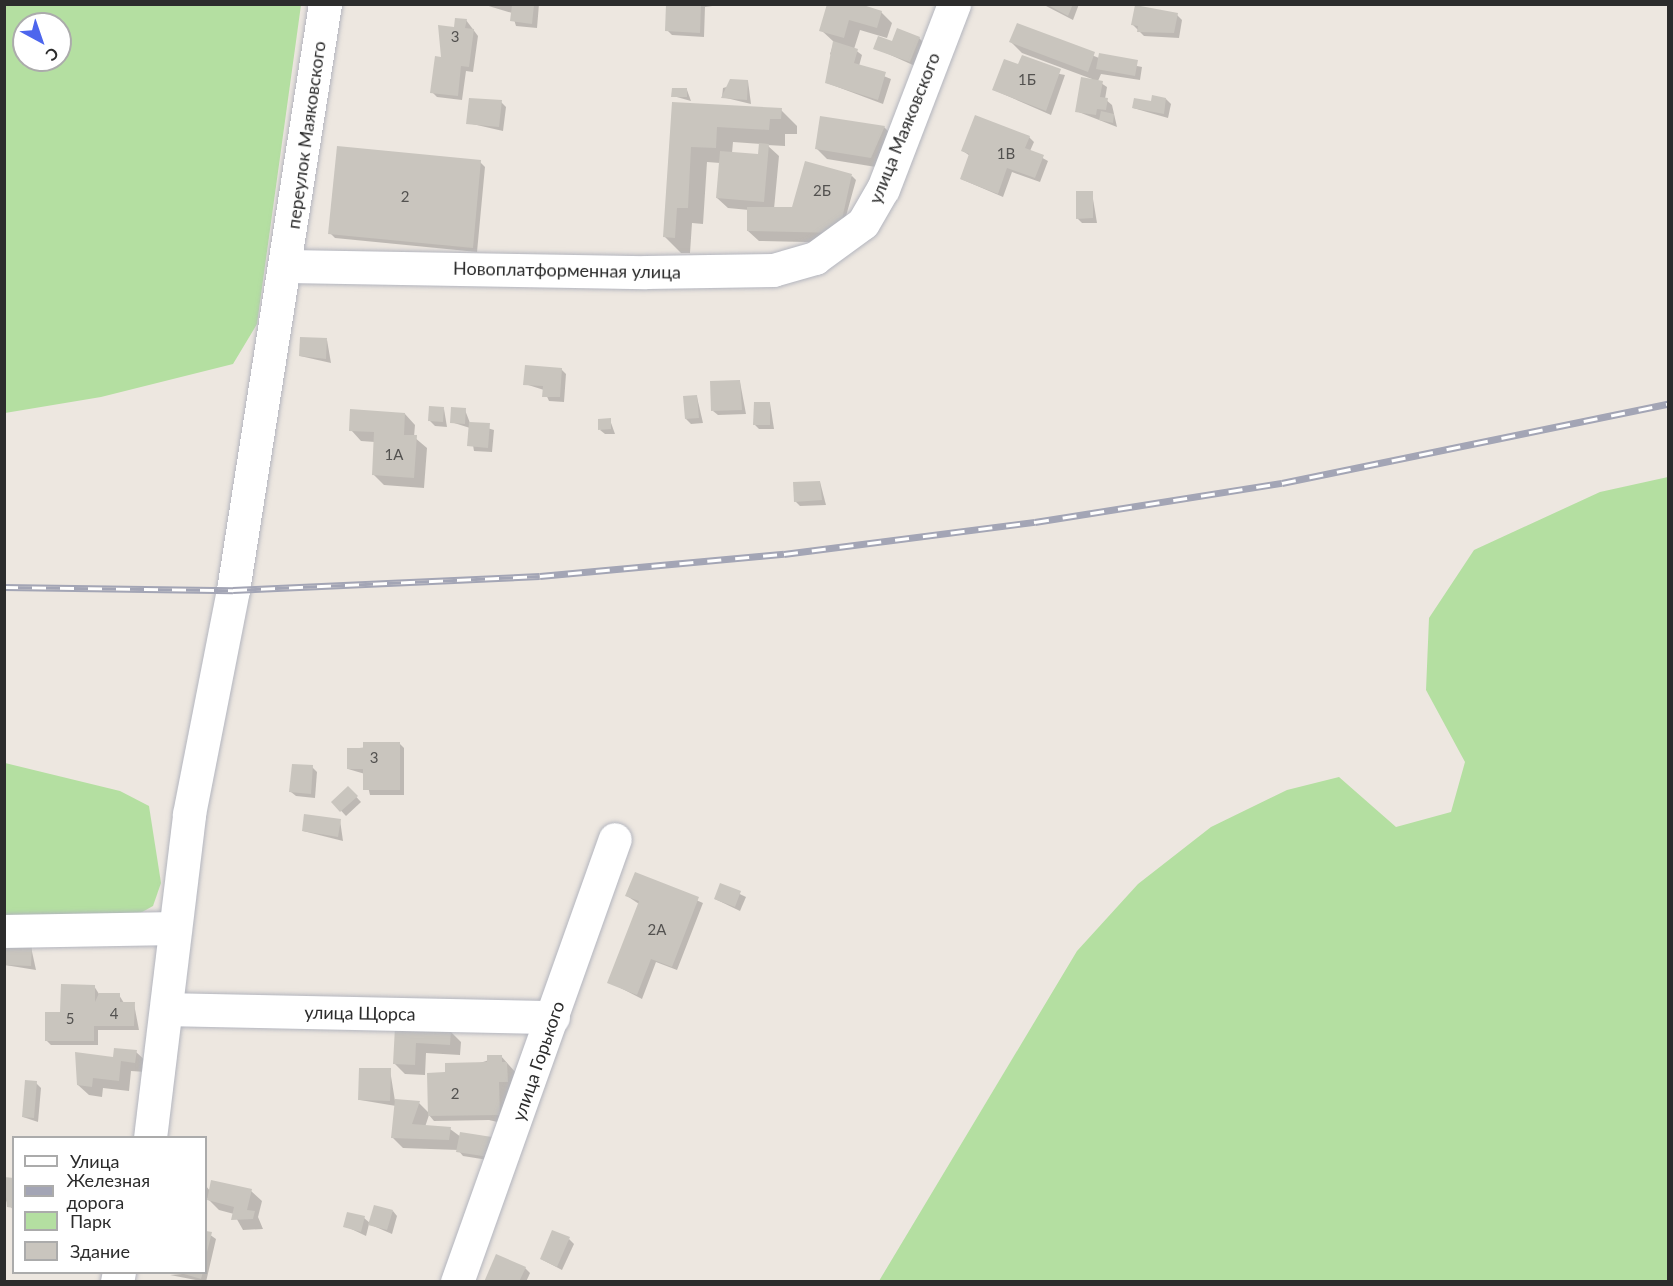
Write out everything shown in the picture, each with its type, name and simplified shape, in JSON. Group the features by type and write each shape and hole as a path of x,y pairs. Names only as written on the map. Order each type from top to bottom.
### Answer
{"street":[{"name":"переулок Маяковского","path":"150,1136 175,928 201,740 233,590 287,266 325,4"},
{"name":"улица Маяковского","path":"841,243 863,224 883,189 954,4"},
{"name":"Новоплатформенная улица","path":"287,266 773,270 815,258 841,243"},
{"name":"улица Горького","path":"457,1281 615,839"},
{"path":"4,931 175,928"},
{"name":"улица Щорса","path":"167,1009 553,1017"}],"green space":[{"path":"5,4 301,5 257,324 233,364 101,397 5,413"},
{"path":"1668,477 1668,1281 879,1281 1077,951 1138,884 1211,827 1287,790 1339,777 1396,827 1451,812 1465,762 1426,690 1429,618 1474,550 1600,492"},
{"path":"5,763 120,791 149,806 161,883 153,906 133,917 5,919"}],"building":[{"path":"666,4 701,4 700,33 665,31"},
{"path":"827,4 860,4 882,11 877,28 849,20 844,38 819,31"},
{"path":"1046,4 1073,4 1068,16"},
{"path":"512,5 534,5 532,24 510,21"},
{"path":"1135,5 1178,13 1174,33 1137,32 1138,26 1131,25"},
{"path":"455,18 467,19 465,28 474,29 469,67 461,66 458,96 430,93 435,56 441,57 438,25 454,27"},
{"path":"1017,23 1095,52 1088,72 1009,42"},
{"path":"897,28 920,37 910,62 873,49 878,36 892,41"},
{"path":"833,41 858,49 854,63 886,72 878,100 825,83"},
{"path":"1099,53 1138,60 1135,76 1096,69"},
{"path":"1022,55 1061,69 1046,111 992,90 1004,59 1018,64"},
{"path":"1081,77 1103,81 1100,97 1108,98 1106,110 1097,109 1096,115 1075,112"},
{"path":"730,79 748,80 747,100 721,98"},
{"path":"672,88 687,88 687,97 671,97"},
{"path":"1152,95 1166,98 1164,114 1132,108 1134,98 1151,101"},
{"path":"469,98 502,100 499,127 466,124"},
{"path":"672,102 782,108 781,119 770,119 769,130 717,127 716,148 691,147 688,208 677,208 675,238 663,237"},
{"path":"1101,111 1114,114 1113,123 1099,120"},
{"path":"975,115 1030,136 1025,148 1044,155 1035,178 1007,168 998,194 960,179 969,154 961,151"},
{"path":"820,116 885,126 871,158 815,149"},
{"path":"759,143 769,144 764,202 716,198 720,151 758,154"},
{"path":"337,146 481,160 473,248 328,234"},
{"path":"805,161 852,174 839,233 747,231 747,207 792,207"},
{"path":"1076,191 1093,191 1093,218 1076,219"},
{"path":"300,337 327,338 326,359 299,356"},
{"path":"525,365 562,368 560,397 542,397 543,386 523,385"},
{"path":"740,380 742,410 711,411 710,381"},
{"path":"697,395 699,418 685,419 683,396"},
{"path":"754,402 770,402 770,425 753,425"},
{"path":"429,406 444,407 443,422 428,421"},
{"path":"451,407 466,408 465,424 450,423"},
{"path":"350,409 405,413 404,435 417,435 414,478 372,475 374,432 349,431"},
{"path":"611,418 611,429 598,430 598,419"},
{"path":"469,422 490,423 488,448 467,446"},
{"path":"820,481 822,500 794,502 793,482"},
{"path":"363,742 400,742 400,790 363,790 363,769 347,769 347,748 363,748"},
{"path":"292,764 313,765 311,794 289,792"},
{"path":"348,786 358,796 340,812 331,802"},
{"path":"304,814 341,819 338,837 302,831"},
{"path":"635,872 699,897 672,967 651,959 637,995 607,983 639,901 625,896"},
{"path":"720,883 741,891 735,907 714,899"},
{"path":"4,945 32,946 31,966 4,965"},
{"path":"61,984 95,985 95,1002 99,993 120,993 120,1002 135,1002 134,1026 94,1026 94,1041 45,1041 45,1012 60,1012"},
{"path":"395,1027 451,1030 450,1045 416,1043 415,1065 393,1064"},
{"path":"114,1048 137,1050 135,1063 121,1061 119,1081 93,1078 92,1087 77,1085 75,1052 113,1057"},
{"path":"487,1055 502,1055 502,1062 507,1062 508,1082 499,1082 500,1115 428,1116 427,1073 445,1072 445,1063 487,1062"},
{"path":"359,1068 391,1068 390,1101 358,1100"},
{"path":"25,1080 37,1081 34,1118 22,1117"},
{"path":"395,1099 420,1101 412,1124 451,1127 449,1140 391,1138"},
{"path":"460,1132 492,1137 489,1157 456,1152"},
{"path":"4,1177 12,1178 12,1208 7,1207"},
{"path":"211,1180 252,1189 247,1210 255,1211 253,1219 231,1220 234,1207 207,1200"},
{"path":"374,1205 393,1210 387,1230 368,1225"},
{"path":"347,1212 365,1216 361,1232 343,1227"},
{"path":"552,1230 570,1237 557,1267 540,1259"},
{"path":"207,1231 212,1232 207,1252"},
{"path":"496,1254 526,1267 519,1282 484,1282"},
{"path":"184,1274 202,1274 201,1279"}],"railway":[{"path":"4,587 233,590 540,576 784,554 1035,522 1282,483 1668,404"}]}
